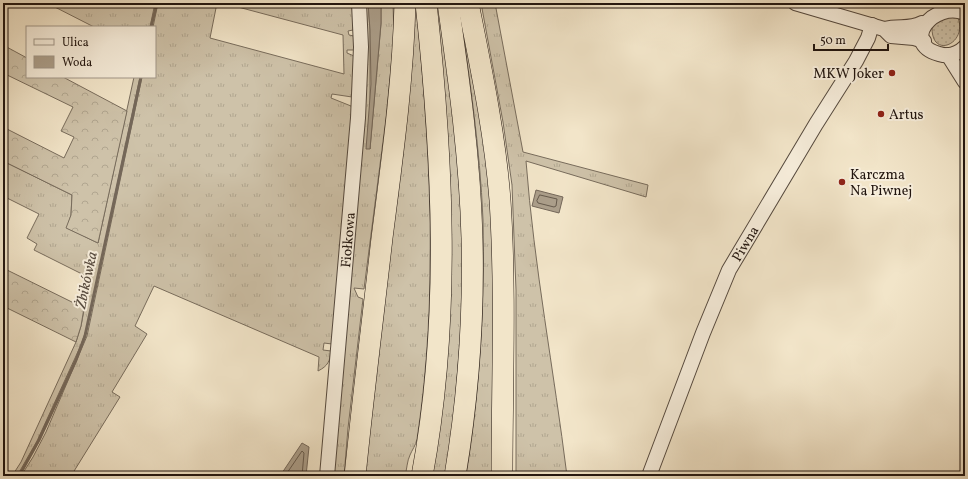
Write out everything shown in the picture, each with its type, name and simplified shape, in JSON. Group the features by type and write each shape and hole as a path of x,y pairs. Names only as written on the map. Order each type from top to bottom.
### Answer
{"highway":[{"path":"355,476 398,114 402,73 405,3"},
{"path":"422,476 437,362 441,262 439,150 435,87 426,3"},
{"path":"448,3 465,134 472,237 472,274 466,395 455,476"},
{"path":"468,3 493,139 500,200 503,249 502,476"}],"street":[{"name":"Fiołkowa","path":"327,476 358,118 361,47 358,3"},
{"path":"795,3 878,27 899,28 916,26 922,23"},
{"path":"960,8 941,4 936,7 927,14 922,23 921,32 924,41 930,49 938,54 948,55 965,52"},
{"path":"878,27 891,36 914,38 924,41"},
{"name":"Piwna","path":"649,476 703,333 729,270 816,124 856,61 868,38 878,27"},
{"path":"948,55 965,82"}],"green space":[{"path":"47,3 155,3 150,26 92,26"},
{"path":"158,3 217,3 210,38 344,74 343,35 223,3 353,3 353,30 348,31 349,35 354,36 355,48 353,50 347,50 347,53 354,56 352,97 332,94 331,98 351,106 352,109 332,344 324,343 323,350 331,351 330,358 328,363 318,371 319,357 154,286 135,326 147,334 112,392 120,397 71,476 21,476 46,432 87,336 142,78 156,78 156,26 153,26"},
{"path":"363,3 368,3 370,30 370,149 381,24 381,3 393,3 394,37 386,118 364,289 354,288 358,297 363,299 344,476 330,476"},
{"path":"411,3 416,3 421,57 430,221 430,276 424,385 417,439 409,457 405,476 361,476"},
{"path":"433,3 442,3 449,54 466,269 449,476 428,476"},
{"path":"459,3 462,3 492,192 496,476 466,476 478,380 483,284 483,220 477,138"},
{"path":"481,3 495,3 523,152 648,185 646,197 526,161 539,279 567,476 516,476 516,290 512,185 503,122"},
{"path":"942,15 958,18 960,27 958,35 954,41 943,45 937,43 934,38 932,28"},
{"path":"3,45 26,57 26,78 65,78 127,111 98,243 66,228 71,215 72,195 3,161 3,127 64,158 74,137 61,131 73,107 3,73"},
{"path":"134,78 140,78 87,327 81,345 37,441 17,476 12,476 21,462 76,342 81,326 90,278 34,250 37,244 27,238 39,214 3,196 3,161 72,195 71,215 67,228 98,243"},
{"path":"3,268 84,308 81,326 76,342 3,306"}],"water":[{"path":"368,3 381,3 381,23 370,149 366,149 371,84"},
{"path":"536,190 563,197 559,213 532,206"},
{"path":"302,443 309,447 306,476 280,476"}],"waterway":[{"name":"Żbikówka","path":"151,26 157,3"},
{"name":"Żbikówka","path":"19,476 39,440 76,360 85,336 141,78"}],"place":[{"name":"MKW Joker","path":"892,73"},
{"name":"Artus","path":"881,114"},
{"name":"Karczma Na Piwnej","path":"842,182"}]}
